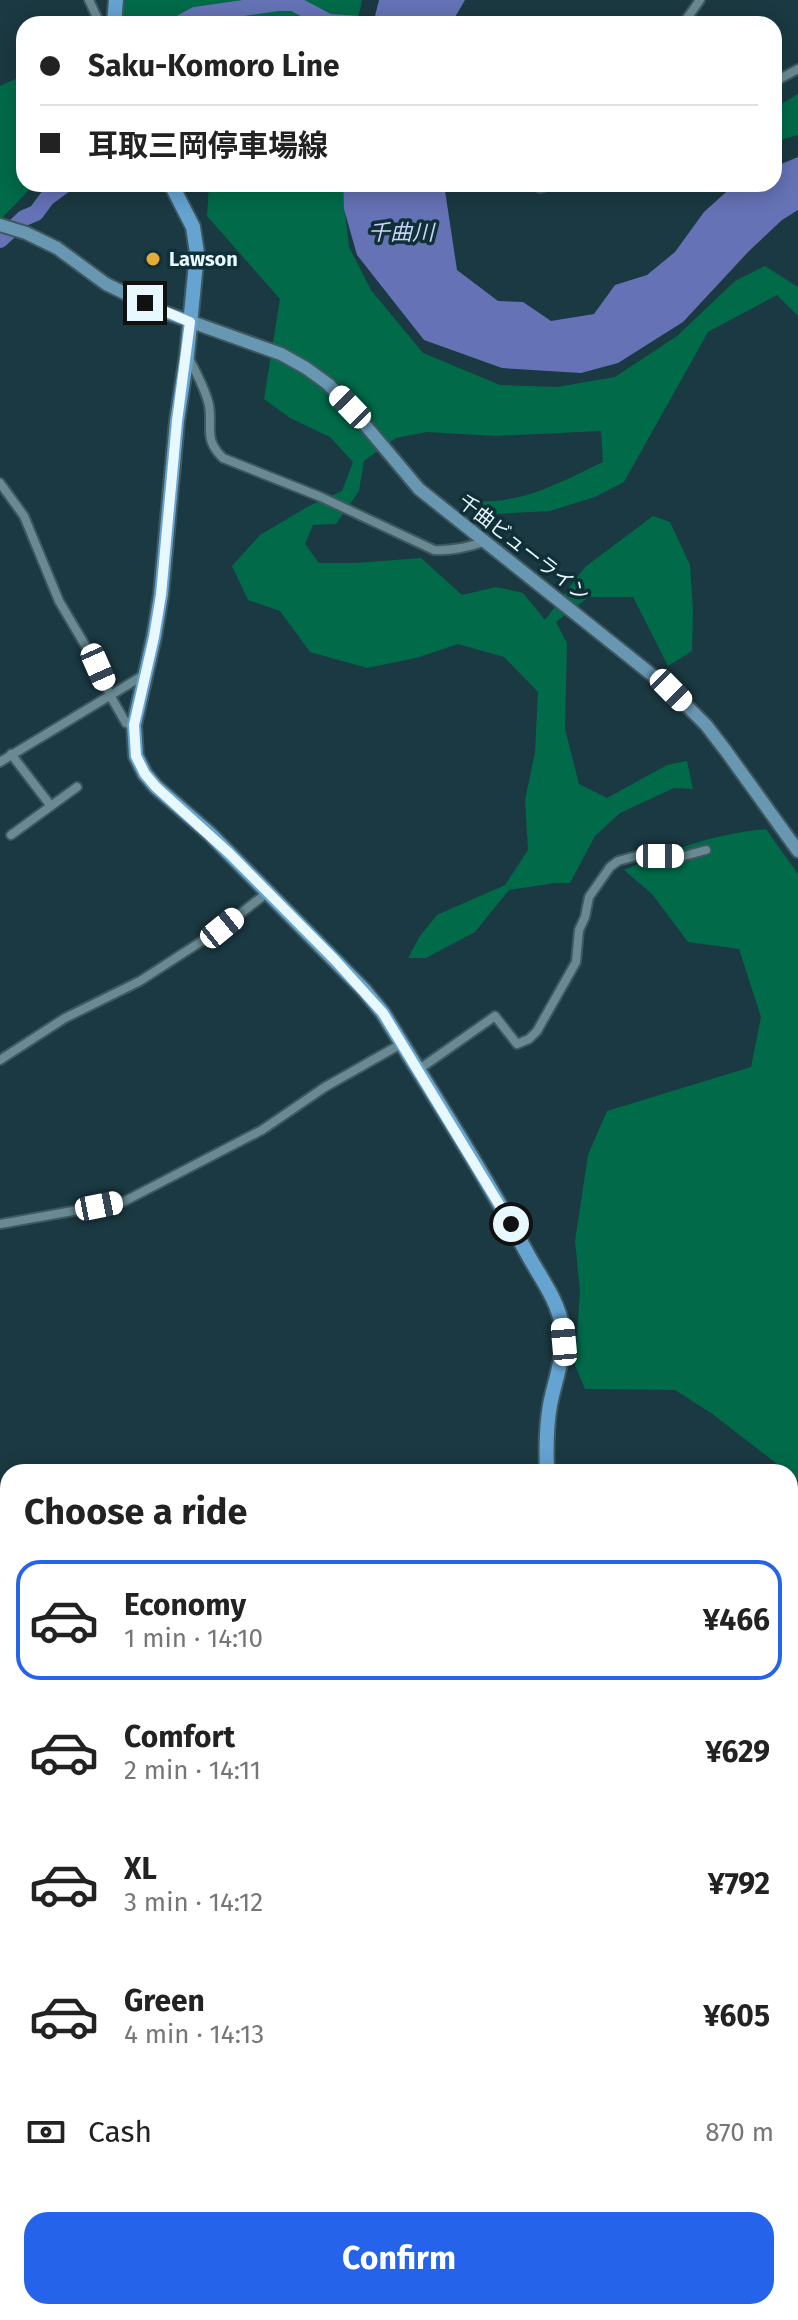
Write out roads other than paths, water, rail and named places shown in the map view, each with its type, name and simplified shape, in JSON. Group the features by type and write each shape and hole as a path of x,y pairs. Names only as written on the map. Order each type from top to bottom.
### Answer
{"main road":[{"path":"176,192 193,227 197,253 161,595 134,725 136,756 156,787 210,834 383,1013 496,1197 562,1322 564,1342 546,1435 547,1464"}],"street":[{"name":"千曲ビューライン","path":"3,225 57,248 106,284 164,312 281,354 328,384 419,489 671,690 706,725 798,851"},
{"path":"187,355 209,406 210,437 214,449 223,458 321,497 434,550 446,551 484,542"},
{"path":"0,483 24,516 59,601 98,667 126,723 134,725"},
{"path":"0,762 144,675"},
{"path":"11,754 51,806"},
{"path":"11,835 77,787"},
{"path":"418,1070 495,1016 517,1044 537,1031 576,962 579,930 589,897 610,867 618,861 636,856 684,856 706,850"},
{"path":"0,1060 65,1018 140,981 222,928 268,892"},
{"path":"0,1224 123,1202 262,1130 325,1087 401,1044"}],"water":[{"path":"379,0 465,0 456,16 375,16"},
{"name":"千曲川","path":"798,157 798,210 782,220 749,251 683,322 618,363 581,373 502,368 424,340 357,255 344,209 343,192 445,192 457,270 498,301 523,302 551,321 594,314 615,285 647,275 675,252 704,212 726,192 782,192 782,164"}],"waterway":[{"path":"193,16 278,3 293,3 318,16"},
{"path":"0,240 24,218 36,213 55,192"}],"place":[{"name":"Lawson","path":"153,259"}]}
